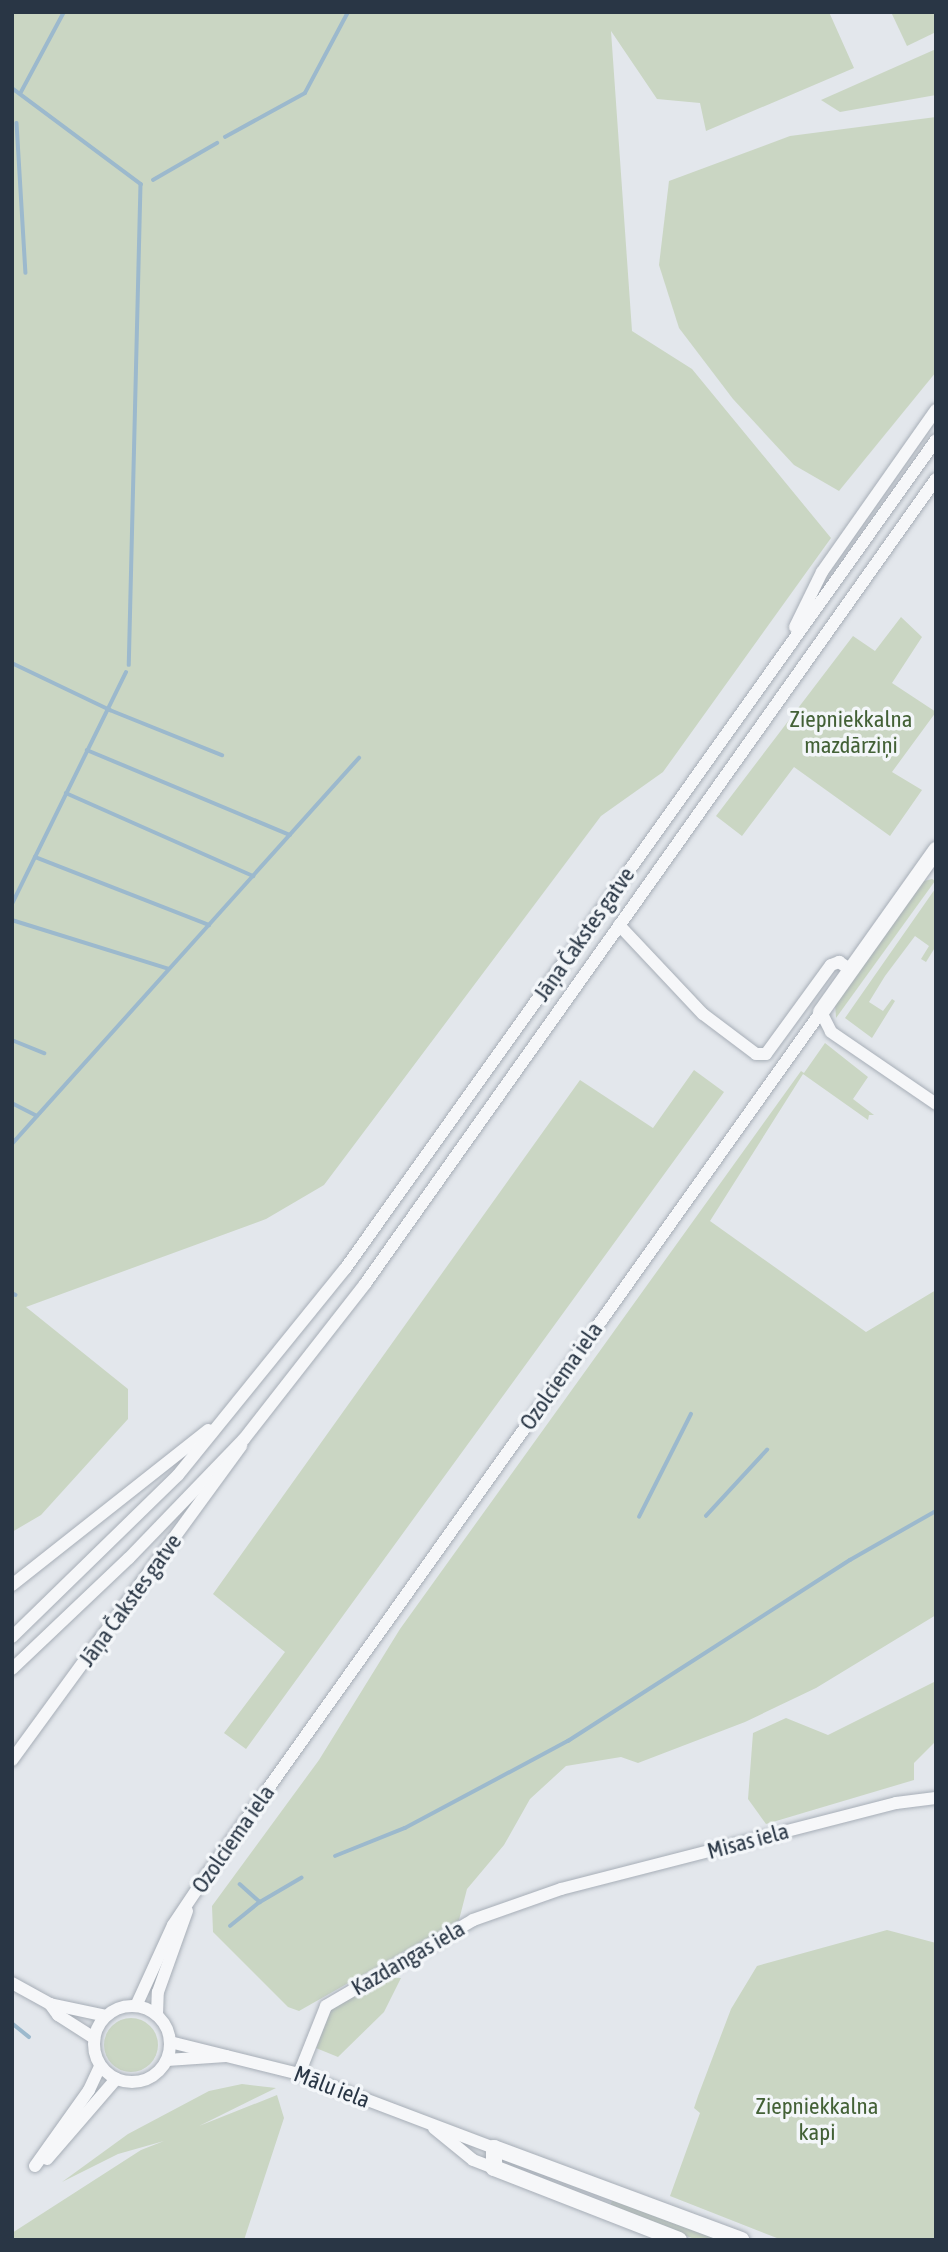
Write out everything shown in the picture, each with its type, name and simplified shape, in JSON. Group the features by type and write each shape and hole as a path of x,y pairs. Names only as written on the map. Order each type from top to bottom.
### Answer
{"street":[{"path":"783,651 822,572 936,410"},
{"name":"Jāņa Čakstes gatve","path":"12,1637 138,1518 222,1419 383,1219 783,651 936,440"},
{"name":"Jāņa Čakstes gatve","path":"12,1669 130,1558 244,1438 365,1283 936,479"},
{"name":"Ozolciema iela","path":"136,2006 188,1904 821,1012 930,871 936,850"},
{"path":"619,925 704,1014 756,1054 766,1054 831,965 839,962 851,971"},
{"path":"821,1012 831,1032 936,1104"},
{"name":"Jāņa Čakstes gatve","path":"12,1585 222,1419"},
{"name":"Jāņa Čakstes gatve","path":"12,1759 237,1456 244,1438"},
{"name":"Misas iela","path":"561,1889 895,1803 936,1798"},
{"name":"Kazdangas iela","path":"299,2074 326,2006 472,1920 561,1889"},
{"name":"Ozolciema iela","path":"157,2015 158,1992 188,1904"},
{"path":"12,1983 50,2004 106,2016 136,2006 157,2015 170,2042 167,2060 150,2077 139,2082 116,2079 100,2066"},
{"path":"50,2004 58,2015 94,2038"},
{"path":"106,2016 94,2038 100,2066 89,2090 35,2166 58,2148 116,2079"},
{"name":"Mālu iela","path":"170,2042 299,2074 431,2126 741,2240"},
{"name":"Mālu iela","path":"167,2060 230,2056"},
{"name":"Mālu iela","path":"431,2126 473,2160 679,2240"},
{"path":"494,2148 494,2168"},
{"path":"592,2206 599,2186"}],"green space":[{"path":"12,12 829,12 854,68 706,131 700,103 657,99 611,31 632,331 692,369 831,538 663,772 601,816 324,1185 266,1219 26,1307 128,1389 128,1419 41,1515 12,1532"},
{"path":"891,12 936,12 936,32 907,46"},
{"path":"936,49 936,95 840,112 821,100"},
{"path":"936,117 936,372 839,491 794,465 733,399 679,328 659,265 669,181 790,136"},
{"name":"Ziepniekkalna mazdārziņi","path":"901,617 922,637 892,683 936,712 892,772 922,790 890,836 794,767 742,836 716,816 853,636 875,651"},
{"path":"924,881 935,881 836,1018 835,1003"},
{"path":"935,889 936,946 926,962 921,959 929,946 915,936 885,976 869,1002 883,1011 892,999 895,1001 872,1038 845,1018"},
{"path":"825,1043 868,1077 853,1099 874,1115 869,1115 868,1120 803,1074 710,1221 866,1332 936,1290 936,1615 816,1688 745,1722 638,1763 621,1757 566,1766 530,1799 504,1845 467,1889 459,1920 299,2011 288,2007 213,1932 212,1906 319,1760 400,1629 801,1071 804,1073"},
{"path":"694,1070 724,1092 246,1749 224,1733 285,1652 213,1594 580,1080 653,1128"},
{"path":"936,1681 936,1741 914,1763 914,1780 766,1824 748,1799 753,1733 786,1718 828,1735"},
{"name":"Ziepniekkalna kapi","path":"887,1930 936,1943 936,2240 782,2240 670,2196 700,2113 694,2108 698,2096 731,2009 757,1966"},
{"path":"384,1977 401,1978 384,2012 338,2057 316,2048 331,2010"},
{"path":"136,2018 146,2022 154,2030 158,2045 154,2060 146,2068 126,2072 116,2068 108,2060 104,2040 108,2030 116,2022"},
{"path":"242,2084 276,2088 199,2126 277,2095 284,2118 244,2240 12,2240 12,2233 141,2150 164,2141 118,2154 62,2182 128,2134 209,2091"},
{"path":"613,2198 724,2240 697,2240 610,2207"}],"waterway":[{"path":"20,94 64,12"},
{"path":"225,137 305,93 348,12"},
{"path":"12,88 141,184 129,665"},
{"path":"17,123 26,273"},
{"path":"153,180 217,143"},
{"path":"12,663 110,710 222,755"},
{"path":"12,904 126,672"},
{"path":"87,750 290,835"},
{"path":"12,1144 359,758"},
{"path":"66,793 253,876"},
{"path":"35,857 209,925"},
{"path":"12,920 169,969"},
{"path":"12,1040 45,1053"},
{"path":"12,1103 37,1116"},
{"path":"12,1293 16,1295"},
{"path":"639,1517 691,1414"},
{"path":"706,1516 767,1450"},
{"path":"335,1856 405,1828 568,1741 850,1560 936,1511"},
{"path":"240,1884 260,1902 301,1878"},
{"path":"230,1926 260,1902"},
{"path":"12,2023 29,2037"}]}
